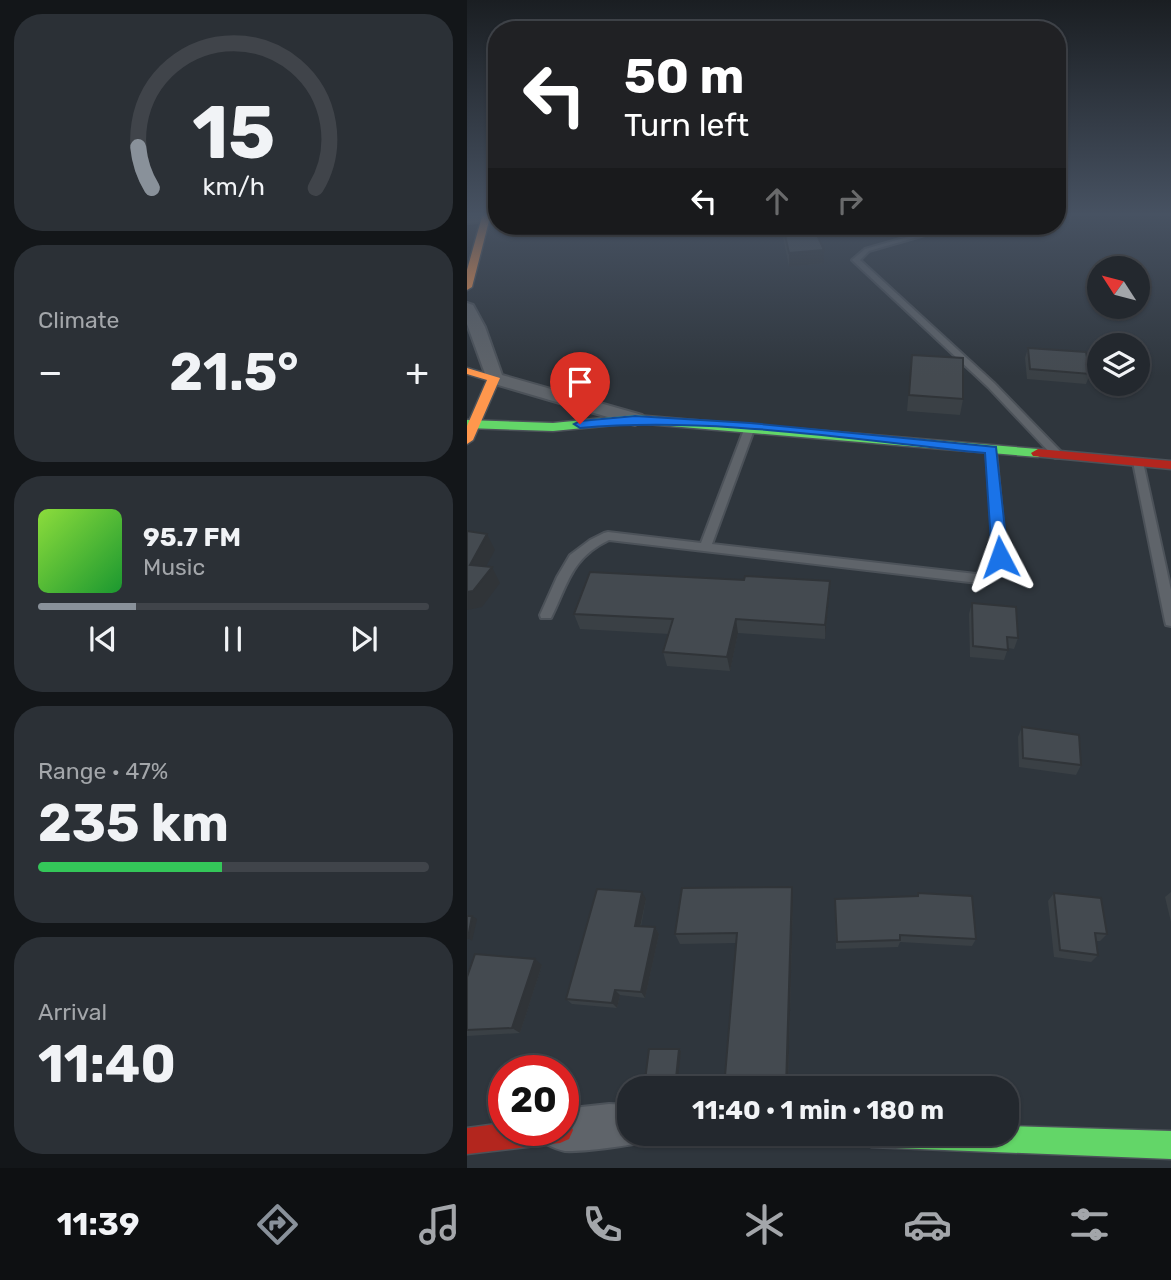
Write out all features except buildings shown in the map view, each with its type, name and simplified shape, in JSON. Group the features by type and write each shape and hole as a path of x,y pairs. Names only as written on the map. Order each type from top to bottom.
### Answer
{"street":[{"path":"467,287 470,268"},
{"path":"467,308 477,327 494,378 471,424 467,440"},
{"path":"467,371 635,419"},
{"path":"471,424 553,427 635,419 750,426 1171,465"},
{"path":"579,1128 617,1125"},
{"path":"467,1141 488,1139"},
{"path":"1019,1146 1171,1145"}],"lane":[{"path":"864,268 991,385 1059,456"},
{"path":"705,547 750,426"},
{"path":"546,615 575,554 608,536 978,579 993,570 1000,557 991,450"},
{"path":"1138,462 1171,621"}],"traffic: fast":[{"path":"467,424 553,427 635,419 1038,453"},
{"path":"1019,1139 1171,1145"}],"traffic: slow":[{"path":"467,287 472,268"},
{"path":"467,371 494,378 467,440"}],"traffic: jam":[{"path":"1038,453 1171,465"},
{"path":"467,1141 488,1139"}],"route":[{"path":"580,424 635,419 750,426 991,450 1000,557"}]}
